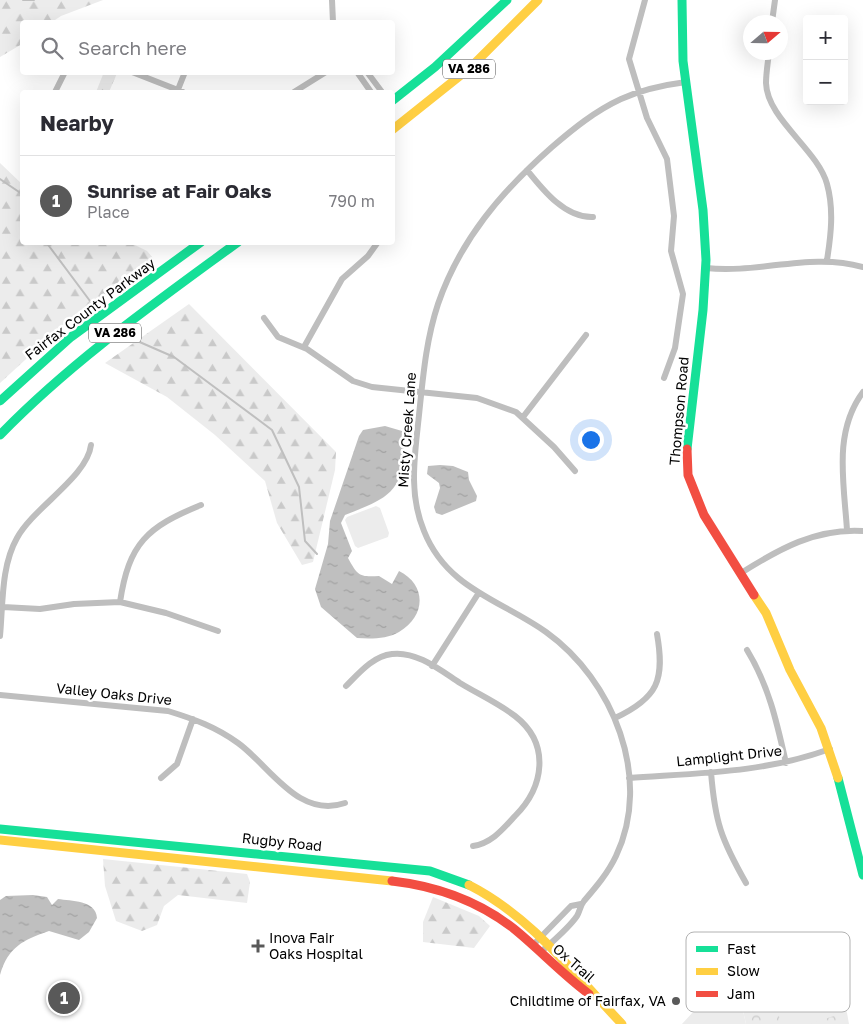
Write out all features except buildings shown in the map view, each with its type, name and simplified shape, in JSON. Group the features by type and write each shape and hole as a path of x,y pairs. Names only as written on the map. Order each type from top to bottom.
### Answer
{"main road":[{"name":"VA 286","path":"395,99 435,66 507,0"},
{"name":"VA 286","path":"395,128 471,67 538,0"},
{"name":"Thompson Road","path":"682,0 681,35 703,210 706,268 687,441 687,469 691,487 701,510 766,613 790,670 830,749 844,794 863,875"},
{"name":"Fairfax County Parkway","path":"0,401 47,358 77,334 197,245"},
{"name":"VA 286","path":"0,435 31,402 70,367 234,245"},
{"name":"Rugby Road","path":"0,828 430,871 460,879 489,893 515,913 540,937"},
{"name":"Rugby Road","path":"0,840 413,883 445,891 475,904 498,917 532,945"},
{"name":"Ox Trail","path":"540,937 545,949 572,982 599,1001 622,1024"},
{"name":"Ox Trail","path":"532,945 545,949"}],"street":[{"path":"332,0 333,20"},
{"path":"645,0 629,59 638,93 667,160 674,216 671,251 683,294 675,348 664,378"},
{"path":"773,15 775,0"},
{"path":"768,60 766,85 774,107 790,132 814,158 827,182 831,214 831,238 827,260"},
{"path":"56,90 64,75"},
{"path":"139,75 174,90"},
{"path":"180,90 184,75"},
{"path":"297,90 321,75"},
{"path":"360,75 370,90"},
{"path":"369,75 380,90"},
{"name":"Misty Creek Lane","path":"545,949 578,915 581,904 598,886 617,854 627,822 629,778 616,718 586,670 562,644 532,623 478,594 444,565 430,545 420,522 413,484 429,338 438,304 453,268 487,212 527,170 586,119 612,104 638,93 686,82"},
{"path":"527,170 551,197 572,212 593,217"},
{"path":"304,347 342,279 368,256 376,245"},
{"path":"706,268 732,271 827,260 863,267"},
{"path":"264,318 278,337 304,347 353,381 372,387 491,401 523,417 554,447 575,471"},
{"path":"523,417 586,334"},
{"path":"847,530 841,451 847,423 863,392"},
{"path":"0,636 8,563 18,536 26,524 83,466 91,445"},
{"path":"120,602 127,568 140,543 166,520 201,506"},
{"path":"741,574 794,542 847,530 863,531"},
{"path":"432,666 478,594"},
{"path":"3,607 40,609 74,604 120,602 159,611 218,631"},
{"path":"616,718 639,706 656,687 661,665 657,634"},
{"path":"747,650 759,670 771,699 786,763"},
{"path":"346,686 373,661 388,654 411,655 516,717 528,730 537,750 539,771 529,800 492,839 474,846"},
{"name":"Valley Oaks Drive","path":"0,695 168,712 192,718 213,727 239,744 288,790 310,802 321,805 334,806 345,803"},
{"path":"161,778 177,764 192,718"},
{"name":"Lamplight Drive","path":"629,778 763,768 830,749"},
{"path":"712,772 714,805 721,835 746,883"},
{"name":"Misty Creek Lane","path":"532,945 571,906 581,904"}],"green space":[{"path":"0,0 103,0 55,20 20,20 20,45 0,57"},
{"path":"103,75 116,75 110,90 97,90"},
{"path":"0,163 20,182 20,245 135,245 147,251 154,259 62,326 0,383"},
{"path":"189,304 336,452 335,470 313,562 302,565 277,523 265,481 215,435 167,397 105,363"},
{"path":"376,506 380,508 389,533 388,537 358,548 355,546 345,520 347,517"},
{"path":"103,859 247,874 250,882 247,903 178,895 164,906 157,925 142,931 116,921 105,886"},
{"path":"433,897 479,916 490,926 474,948 423,942 423,922"},
{"path":"693,1012 743,1012 746,1024 682,1024"},
{"path":"743,1012 847,1012 849,1024 746,1024"},
{"path":"778,1012 833,1012 834,1016 809,1024 781,1024"}],"water":[{"path":"385,426 402,431 403,434 404,454 399,479 393,488 378,501 345,515 341,523 352,551 348,558 354,569 360,574 379,576 392,584 399,571 415,584 420,601 414,618 399,632 384,637 357,638 321,607 315,589 328,544 330,521 359,436 363,430"},
{"path":"428,466 453,466 468,472 469,480 477,496 476,501 442,515 436,513 434,507 440,488 439,483 427,474"},
{"path":"33,895 47,897 52,905 58,899 82,902 96,912 97,918 89,932 79,940 49,931 24,941 7,958 0,975 0,900 6,896"}],"waterway":[{"path":"23,0 34,0"},
{"path":"0,179 20,193"},
{"path":"48,245 93,305"},
{"path":"135,340 174,357 272,430 299,487 305,541 317,554"}],"traffic: fast":[{"path":"395,99 435,67 507,0"},
{"path":"682,0 683,61 703,210 706,260 703,310 687,449"},
{"path":"0,401 71,337 197,245"},
{"path":"0,435 27,408 85,357 234,245"},
{"path":"838,778 863,875"},
{"path":"0,829 430,871 469,885"}],"traffic: slow":[{"path":"395,128 471,67 538,0"},
{"path":"754,595 766,613 790,670 821,728 838,778"},
{"path":"0,840 392,881"},
{"path":"469,885 492,898 532,930 569,966 622,1024"}],"traffic: jam":[{"path":"687,449 688,475 704,515 754,595"},
{"path":"392,881 408,883 456,896 500,918 589,994"}],"place":[{"name":"Inova Fair Oaks Hospital","path":"258,946"},
{"name":"Sunrise at Fair Oaks","path":"64,998"},
{"name":"Childtime of Fairfax, VA","path":"676,1001"}]}
